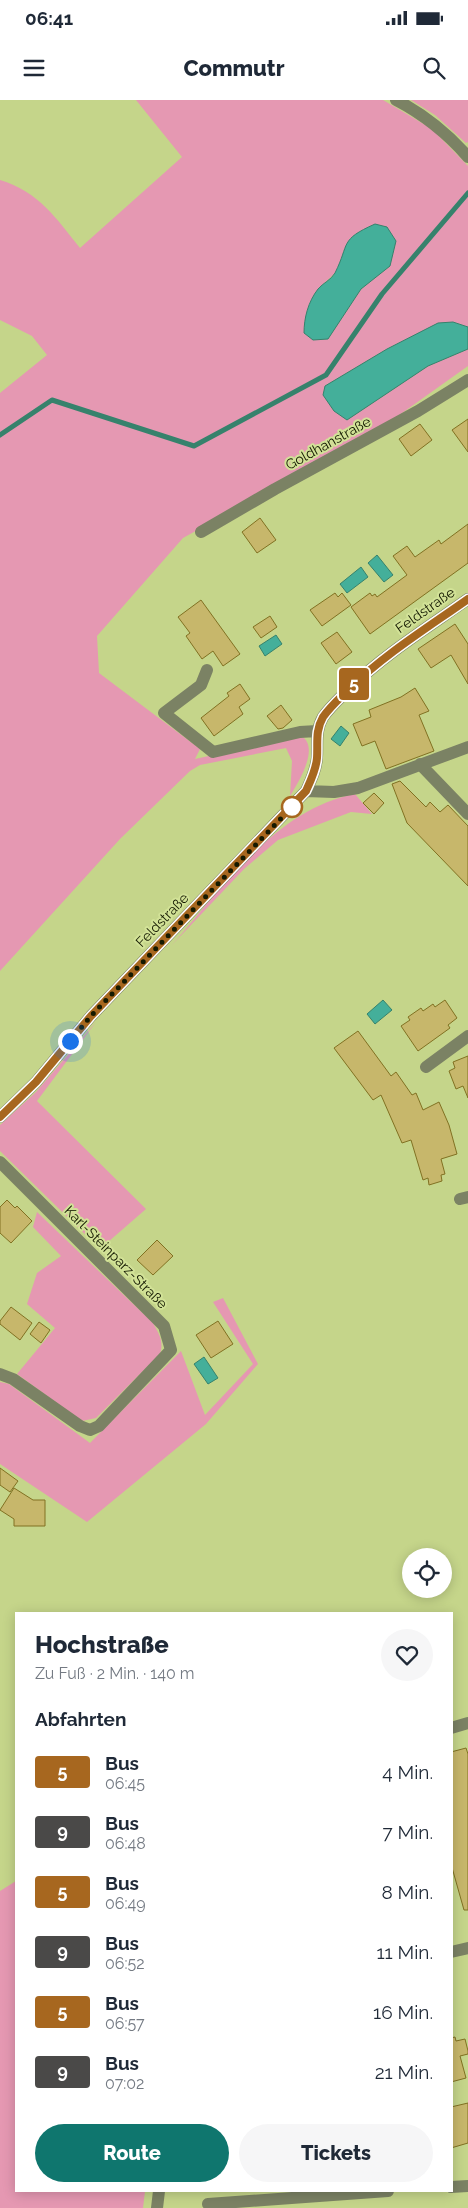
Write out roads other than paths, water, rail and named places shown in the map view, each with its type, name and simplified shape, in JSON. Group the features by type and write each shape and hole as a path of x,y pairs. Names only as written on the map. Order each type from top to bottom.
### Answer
{"street":[{"path":"396,100 415,110 446,132 468,157"},
{"name":"Goldhanstraße","path":"201,532 275,489 418,411 468,380"},
{"name":"Feldstraße","path":"0,1118 36,1082 91,1016 306,791 314,774 317,759 317,731 324,717 333,706 369,670 403,643 468,599"},
{"path":"207,670 201,685 164,713 213,752 300,732 317,731"},
{"path":"306,791 334,792 358,788 468,747"},
{"path":"420,764 468,814"},
{"path":"426,1067 468,1036"},
{"name":"Karl-Steinparz-Straße","path":"0,1162 164,1326 171,1350 99,1426 90,1430 80,1426 13,1379 0,1374"},
{"path":"453,1727 468,1723"},
{"path":"453,1952 468,1948"},
{"path":"453,2187 468,2186"},
{"path":"157,2208 159,2192"},
{"path":"204,2192 208,2206 376,2192"}],"water":[{"path":"375,224 387,227 396,241 390,266 361,289 328,339 313,340 304,333 306,316 312,299 318,289 335,273 350,239"},
{"path":"453,322 468,327 468,349 428,366 347,420 334,411 323,395 325,386 387,349 438,323"},
{"path":"377,555 393,575 384,582 368,563"},
{"path":"361,567 368,577 347,593 340,584"},
{"path":"276,635 282,644 265,656 259,646"},
{"path":"341,726 349,733 340,746 331,739"},
{"path":"383,1000 392,1010 375,1024 367,1014"},
{"path":"204,1357 218,1378 208,1384 194,1364"}],"waterway":[{"path":"0,435 52,400 194,446 326,375 382,294 468,193"}]}
